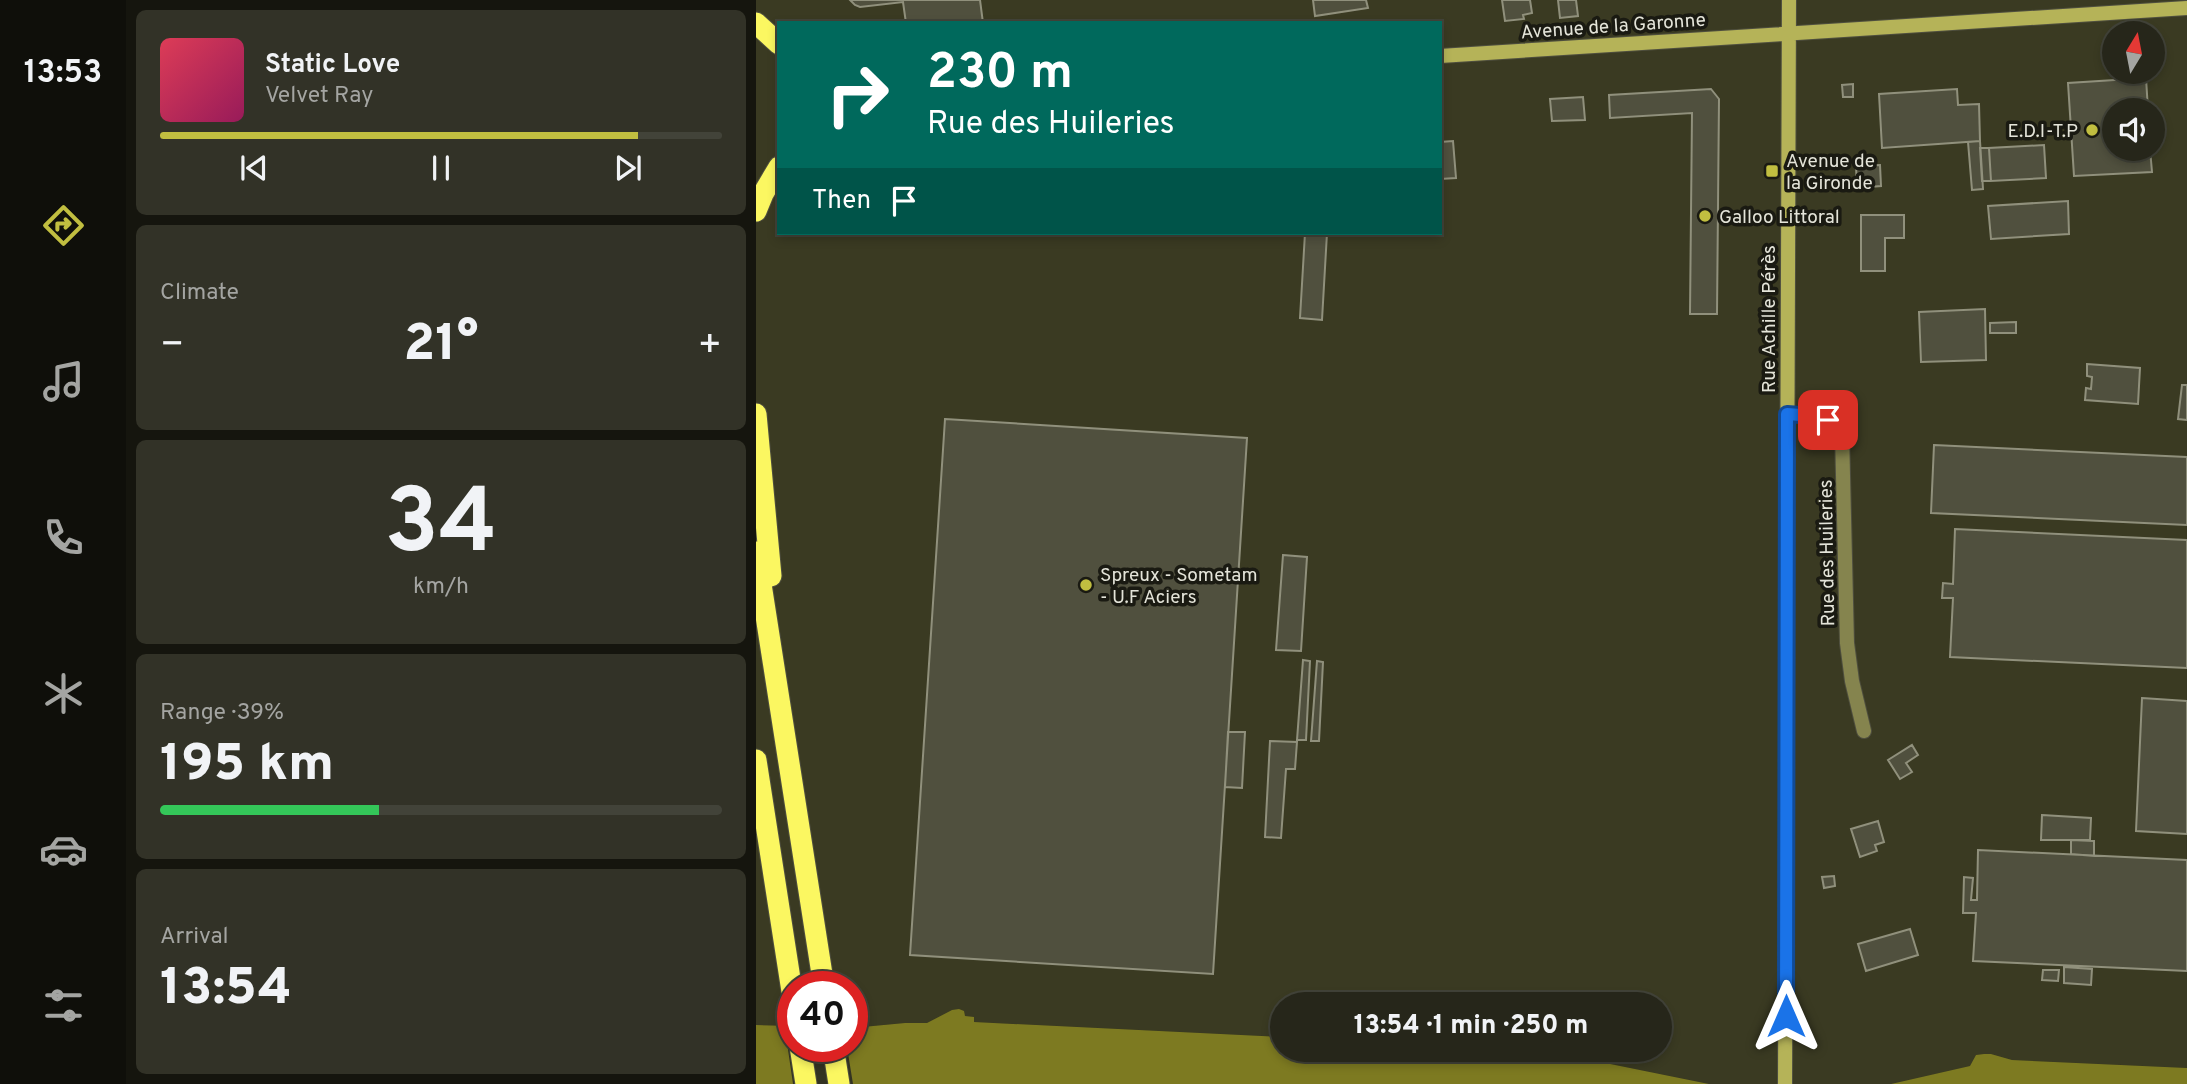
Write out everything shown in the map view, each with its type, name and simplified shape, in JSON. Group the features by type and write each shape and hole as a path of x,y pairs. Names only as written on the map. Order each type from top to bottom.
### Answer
{"highway":[{"path":"756,23 777,42"},
{"path":"756,211 777,170"},
{"path":"756,414 770,546 776,680"},
{"path":"756,552 821,971"},
{"path":"756,760 789,971"},
{"path":"803,1062 806,1084"},
{"path":"836,1062 839,1084"}],"street":[{"name":"Rue Achille Pérès","path":"1785,1084 1789,0"},
{"path":"1789,33 2187,9"},
{"name":"Avenue de la Garonne","path":"1442,56 1789,33"},
{"name":"Rue des Huileries","path":"1787,414 1828,420 1842,433 1847,643 1852,681 1864,731"}],"shaded area":[{"path":"756,0 2187,0 2187,1068 2012,1060 1991,1054 1976,1055 1971,1066 1891,1084 1709,1084 1600,1062 1672,1062 1672,992 1270,992 1270,1036 973,1022 952,1010 927,1023 868,1026 868,971 777,971 777,1026 756,1025"},
{"path":"952,1010 964,1011 965,1016 974,1017 974,1022 1270,1036 1270,1062 1600,1062 1709,1084 756,1084 756,1025 777,1026 777,1062 868,1062 868,1026 927,1023"},
{"path":"1991,1054 2012,1060 2187,1068 2187,1084 1891,1084 1970,1066 1976,1055"}],"pier":[{"path":"790,1062 849,1062 853,1084 793,1084"}],"building":[{"path":"850,0 980,0 983,21 906,21 903,2 860,7"},
{"path":"1313,0 1366,0 1368,8 1315,16"},
{"path":"1502,0 1530,0 1532,13 1523,15 1524,19 1505,21"},
{"path":"1558,0 1576,0 1578,16 1560,18"},
{"name":"E.D.I-T.P","path":"2102,81 2102,84 2146,84 2147,98 2102,98 2102,161 2151,161 2152,172 2074,176 2068,83"},
{"path":"1853,84 1853,97 1843,97 1842,85"},
{"name":"Galloo Littoral","path":"1711,89 1719,99 1717,314 1690,314 1692,113 1610,118 1609,95"},
{"path":"1957,89 1958,105 1979,104 1980,141 1882,148 1879,94"},
{"path":"1583,97 1585,120 1552,121 1550,99"},
{"path":"1453,141 1456,178 1442,179 1442,142"},
{"path":"1980,141 1983,189 1972,190 1968,142"},
{"path":"2044,145 2046,178 1991,181 1989,148"},
{"path":"1980,148 1989,148 1991,181 1982,181"},
{"path":"1880,165 1881,186 1857,188 1856,166"},
{"path":"2068,201 2069,234 1991,239 1988,206"},
{"path":"1861,215 1904,215 1904,238 1885,238 1885,271 1861,271"},
{"path":"1305,235 1327,235 1322,320 1300,318"},
{"path":"1985,309 1986,360 1921,362 1919,312"},
{"path":"2016,322 2016,333 1990,333 1990,323"},
{"path":"2087,364 2140,368 2138,404 2085,400 2086,388 2091,389 2092,377 2087,376"},
{"path":"2182,385 2187,385 2187,420 2178,419"},
{"name":"Spreux - Sometam - U.F Aciers","path":"945,419 1247,438 1213,974 910,955"},
{"path":"1934,445 2187,457 2187,525 1931,513"},
{"path":"1955,529 2187,540 2187,668 1950,657 1953,598 1942,598 1943,583 1953,584"},
{"path":"1283,555 1307,557 1301,651 1276,650"},
{"path":"1303,660 1310,661 1306,740 1297,740"},
{"path":"1317,661 1323,662 1319,741 1311,741"},
{"path":"2142,698 2187,701 2187,834 2136,831"},
{"path":"1228,732 1245,732 1242,788 1225,787"},
{"path":"1270,741 1297,742 1295,769 1286,769 1281,838 1265,837"},
{"path":"1912,745 1918,755 1906,763 1912,772 1900,779 1888,760"},
{"path":"2042,815 2091,818 2090,840 2041,840"},
{"path":"1878,821 1884,842 1875,845 1877,851 1860,857 1851,829"},
{"path":"2071,840 2094,841 2094,856 2071,854"},
{"path":"1978,850 2187,860 2187,971 1973,961 1976,913 1963,913 1964,877 1973,878 1971,900 1977,900"},
{"path":"1834,876 1835,886 1824,888 1822,877"},
{"path":"1910,929 1918,955 1866,971 1858,944"},
{"path":"2064,967 2092,969 2091,985 2064,983"},
{"path":"2043,970 2059,970 2058,981 2042,980"}],"place":[{"name":"E.D.I-T.P","path":"2092,130"},
{"name":"Avenue de la Gironde","path":"1772,171"},
{"name":"Galloo Littoral","path":"1705,216"},
{"name":"Spreux - Sometam - U.F Aciers","path":"1086,585"}],"route":[{"path":"1786,1016 1787,414 1828,420"}]}
